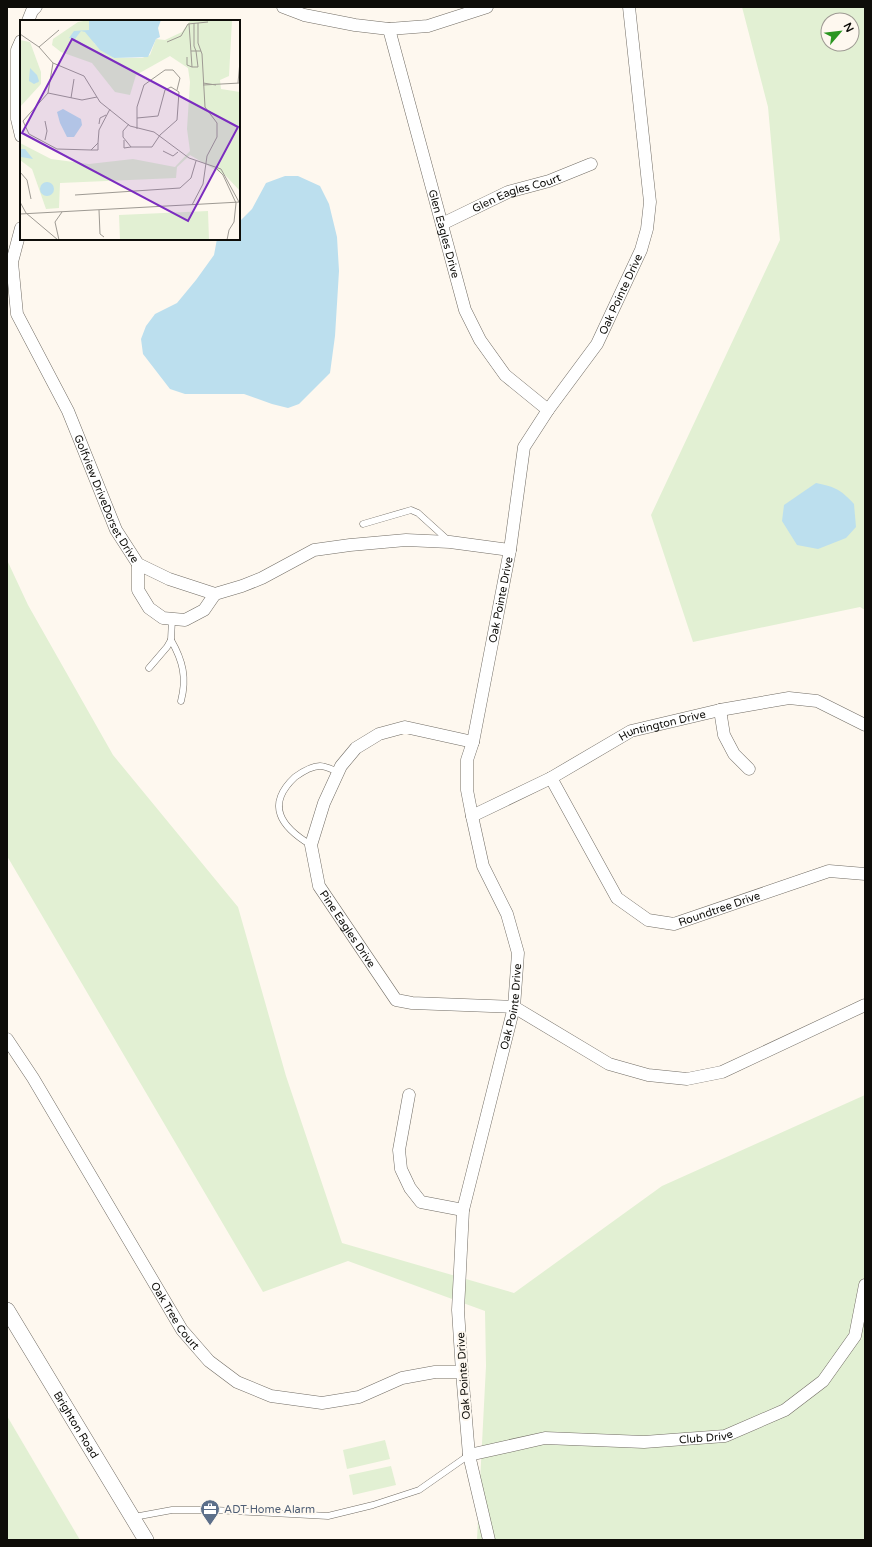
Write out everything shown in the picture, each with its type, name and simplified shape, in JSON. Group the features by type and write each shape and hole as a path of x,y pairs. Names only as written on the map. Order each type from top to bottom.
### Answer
{"street":[{"path":"283,7 304,15 355,25 389,29 428,26 487,7"},
{"name":"Oak Pointe Drive","path":"488,1540 469,1455 462,1372 458,1310 463,1210 514,1007 518,953 507,914 483,866 467,790 467,760 473,742 510,550 524,447 548,410 597,344 642,250 647,230 650,202 629,7"},
{"name":"Glen Eagles Drive","path":"389,29 465,310 480,340 505,374 548,410"},
{"path":"20,43 17,50 17,120 20,132"},
{"name":"Glen Eagles Court","path":"442,224 508,192 549,181 591,164"},
{"name":"Golfview DriveDorset Drive","path":"20,232 12,262 17,314 68,411 116,530 138,564 169,579 215,594"},
{"path":"138,564 138,590 149,608 163,618 185,620 204,610 215,594 262,578 314,550 406,540 450,542 510,550"},
{"name":"Huntington Drive","path":"472,816 551,778 631,731 720,710 789,698 810,700 817,701 865,725"},
{"path":"720,710 724,735 734,754 749,769"},
{"name":"Pine Eagles Drive","path":"473,742 404,726 379,734 356,748 338,772 324,803 311,845 319,886 396,1000 412,1003 514,1007"},
{"name":"Roundtree Drive","path":"551,778 618,898 648,920 674,924 828,870 865,874"},
{"path":"514,1007 609,1064 648,1075 687,1079 722,1072 865,1005"},
{"name":"Oak Tree Court","path":"7,1038 33,1078 182,1330 209,1362 237,1382 271,1396 322,1403 359,1396 402,1378 435,1372 462,1372"},
{"path":"409,1095 398,1150 401,1169 410,1188 421,1202 463,1210"},
{"name":"Club Drive","path":"469,1455 545,1438 644,1442 725,1436 779,1413 823,1381 856,1336 865,1285"},
{"name":"Brighton Road","path":"7,1310 146,1540"}],"lane":[{"path":"363,524 411,510 418,513 450,542"},
{"path":"149,668 171,640 172,619"},
{"path":"171,640 176,648 183,669 185,681 181,701"},
{"path":"311,845 297,837 282,818 278,806 280,798 287,785 298,775 311,768 321,766 338,772"},
{"path":"132,1518 172,1510 207,1510 328,1516 373,1505 419,1490 469,1455"}],"green space":[{"path":"742,7 865,7 865,610 860,607 693,642 651,515 780,240 768,107"},
{"path":"7,560 28,605 113,755 238,907 286,1076 342,1243 514,1293 662,1186 865,1095 865,1540 477,1540 486,1366 485,1311 348,1261 263,1292 7,856"},
{"path":"7,1416 80,1540 7,1540"},
{"path":"385,1440 390,1459 347,1469 343,1450"},
{"path":"391,1466 396,1485 353,1495 349,1475"}],"water":[{"path":"285,176 298,176 320,186 329,204 337,237 339,271 335,336 330,373 299,404 288,408 244,394 185,394 170,389 143,354 141,339 146,326 155,314 177,303 196,280 214,255 217,240 240,240 240,221 252,209 266,183"},
{"path":"816,483 838,490 854,504 856,527 846,538 818,549 797,545 782,521 784,505"}],"place":[{"name":"ADT Home Alarm","path":"210,1526"}]}
